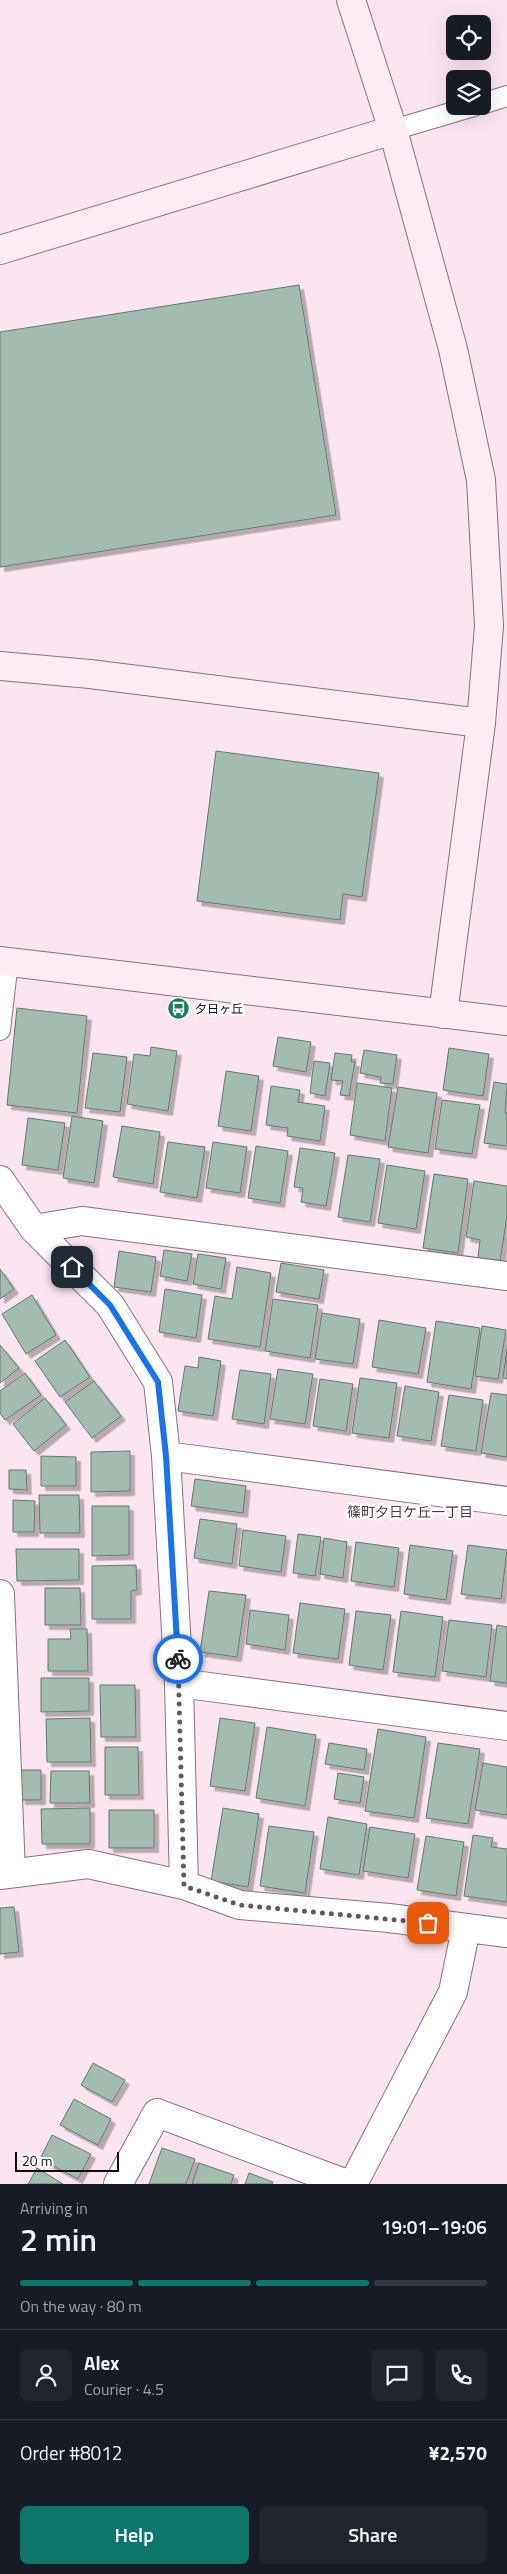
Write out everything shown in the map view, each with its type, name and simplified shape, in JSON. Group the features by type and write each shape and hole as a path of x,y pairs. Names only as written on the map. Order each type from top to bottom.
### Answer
{"street":[{"path":"351,0 393,130 453,350 481,480 489,626 482,723 443,1014"},
{"path":"0,250 393,130"},
{"path":"0,666 90,674 482,723"},
{"path":"4,961 507,1021"},
{"path":"0,1180 34,1229 110,1305 158,1382 166,1456 179,1683 184,1886"},
{"path":"34,1229 82,1221 507,1276"},
{"path":"166,1456 507,1502"},
{"path":"0,1594 6,1874 88,1864 184,1886 240,1905 507,1933"},
{"path":"179,1683 507,1726"},
{"path":"353,2184 453,1992 466,1928"},
{"path":"118,2184 157,2113 347,2184"}],"lane":[{"path":"491,101 507,96"},
{"path":"393,130 446,114"},
{"path":"0,1030 4,961"}],"building":[{"path":"299,285 336,515 0,567 0,332"},
{"path":"216,751 379,773 362,897 343,894 340,920 197,901"},
{"path":"17,1008 87,1016 77,1113 7,1105"},
{"path":"278,1037 311,1042 306,1072 273,1066"},
{"path":"151,1047 177,1051 168,1111 127,1104 134,1054 150,1056"},
{"path":"449,1048 489,1054 483,1096 443,1090"},
{"path":"364,1050 397,1055 393,1084 380,1083 381,1077 360,1073"},
{"path":"93,1053 127,1057 120,1112 85,1108"},
{"path":"335,1053 352,1055 351,1062 355,1062 349,1096 340,1095 343,1081 331,1080"},
{"path":"314,1061 330,1063 325,1096 310,1093"},
{"path":"226,1071 259,1076 251,1131 218,1126"},
{"path":"494,1082 507,1084 505,1113 507,1113 507,1146 484,1143"},
{"path":"357,1083 392,1088 385,1141 350,1135"},
{"path":"271,1086 300,1090 298,1102 325,1106 320,1141 287,1136 288,1128 266,1125"},
{"path":"398,1087 437,1093 428,1153 388,1147"},
{"path":"442,1100 480,1105 472,1154 435,1149"},
{"path":"72,1116 103,1121 94,1183 63,1178"},
{"path":"28,1118 65,1123 58,1170 22,1165"},
{"path":"122,1126 160,1132 153,1184 113,1177"},
{"path":"168,1142 205,1147 197,1198 160,1192"},
{"path":"213,1142 247,1147 240,1193 206,1188"},
{"path":"256,1146 288,1151 280,1203 248,1198"},
{"path":"300,1148 335,1153 326,1206 301,1202 303,1188 294,1187"},
{"path":"348,1155 380,1159 370,1222 338,1217"},
{"path":"387,1165 425,1171 416,1229 378,1223"},
{"path":"434,1174 468,1179 458,1253 423,1248"},
{"path":"474,1181 507,1186 507,1216 500,1261 478,1258 480,1240 466,1237"},
{"path":"164,1250 192,1254 187,1281 160,1276"},
{"path":"119,1251 156,1257 151,1292 114,1287"},
{"path":"198,1254 226,1258 221,1289 193,1284"},
{"path":"281,1263 324,1270 319,1299 276,1292"},
{"path":"237,1267 271,1273 260,1347 208,1339 215,1296 232,1299"},
{"path":"0,1269 14,1289 0,1299"},
{"path":"165,1289 202,1295 196,1338 159,1332"},
{"path":"32,1295 56,1335 26,1354 2,1314"},
{"path":"273,1299 318,1305 310,1358 265,1351"},
{"path":"322,1313 360,1319 353,1364 315,1359"},
{"path":"379,1320 426,1328 418,1374 372,1367"},
{"path":"436,1321 480,1328 471,1389 427,1382"},
{"path":"482,1326 506,1330 498,1379 475,1376"},
{"path":"65,1340 90,1377 60,1397 35,1361"},
{"path":"0,1345 19,1368 0,1383"},
{"path":"507,1349 507,1379 503,1378"},
{"path":"199,1357 221,1361 213,1416 178,1411 185,1366 198,1368"},
{"path":"278,1369 313,1374 305,1424 270,1419"},
{"path":"240,1370 271,1374 264,1424 232,1419"},
{"path":"25,1373 41,1395 5,1420 0,1413 0,1391"},
{"path":"360,1378 397,1383 389,1438 352,1433"},
{"path":"320,1379 353,1384 346,1431 313,1426"},
{"path":"94,1381 121,1416 92,1438 65,1402"},
{"path":"405,1386 439,1392 431,1441 397,1436"},
{"path":"491,1393 507,1395 507,1457 481,1453"},
{"path":"449,1395 483,1400 476,1451 441,1446"},
{"path":"45,1398 66,1425 34,1451 13,1424"},
{"path":"130,1451 130,1491 91,1492 91,1452"},
{"path":"41,1456 76,1457 76,1486 41,1486"},
{"path":"9,1470 26,1470 27,1490 9,1489"},
{"path":"195,1479 246,1486 243,1513 191,1506"},
{"path":"39,1495 79,1495 80,1533 40,1533"},
{"path":"13,1500 35,1501 34,1532 13,1532"},
{"path":"92,1506 129,1506 129,1555 92,1556"},
{"path":"200,1519 237,1524 232,1564 194,1558"},
{"path":"243,1530 286,1536 281,1572 239,1566"},
{"path":"298,1534 321,1537 315,1576 293,1573"},
{"path":"324,1538 347,1542 343,1578 320,1574"},
{"path":"356,1542 399,1548 394,1587 351,1581"},
{"path":"410,1545 453,1551 446,1600 404,1594"},
{"path":"468,1545 507,1550 501,1599 461,1594"},
{"path":"16,1549 79,1549 79,1580 17,1581"},
{"path":"136,1565 137,1590 131,1591 131,1619 92,1619 92,1566"},
{"path":"45,1588 80,1588 81,1625 45,1625"},
{"path":"209,1591 246,1595 237,1657 200,1652"},
{"path":"300,1603 345,1609 338,1659 293,1653"},
{"path":"250,1610 289,1615 285,1650 246,1644"},
{"path":"356,1611 391,1615 383,1670 349,1665"},
{"path":"401,1611 443,1617 435,1677 393,1672"},
{"path":"449,1620 492,1625 486,1677 442,1671"},
{"path":"497,1625 507,1627 507,1683 490,1681"},
{"path":"70,1629 87,1629 88,1671 48,1671 48,1639 71,1639"},
{"path":"41,1678 89,1678 89,1711 41,1712"},
{"path":"100,1685 135,1685 136,1737 101,1737"},
{"path":"90,1718 91,1762 47,1762 46,1719"},
{"path":"220,1718 255,1723 245,1791 210,1786"},
{"path":"267,1727 316,1735 305,1806 256,1798"},
{"path":"378,1729 426,1737 414,1818 365,1811"},
{"path":"329,1743 367,1749 364,1770 325,1764"},
{"path":"438,1743 480,1749 468,1824 426,1818"},
{"path":"105,1747 138,1747 139,1795 105,1795"},
{"path":"483,1763 507,1767 507,1815 475,1810"},
{"path":"21,1770 41,1770 41,1800 21,1800"},
{"path":"51,1771 89,1771 90,1803 50,1803"},
{"path":"338,1773 364,1777 360,1803 334,1799"},
{"path":"90,1808 90,1844 42,1844 41,1809"},
{"path":"223,1808 259,1814 248,1887 211,1881"},
{"path":"109,1810 154,1810 154,1848 109,1848"},
{"path":"328,1817 367,1824 359,1875 320,1869"},
{"path":"269,1826 314,1832 305,1893 260,1886"},
{"path":"370,1827 415,1834 408,1878 363,1871"},
{"path":"473,1835 493,1838 491,1847 507,1849 507,1902 464,1896"},
{"path":"426,1836 464,1842 456,1896 417,1890"},
{"path":"14,1907 19,1952 0,1954 0,1908"},
{"path":"93,2063 125,2080 112,2102 81,2085"},
{"path":"74,2099 111,2119 98,2145 60,2125"},
{"path":"52,2135 91,2154 78,2179 40,2159"},
{"path":"162,2148 195,2159 186,2184 149,2184"},
{"path":"199,2163 234,2175 231,2184 192,2184"},
{"path":"37,2168 63,2184 28,2184"},
{"path":"249,2173 273,2182 272,2184 245,2184"}],"way so far":[{"path":"178,1659 184,1886 240,1905 428,1923"}],"place":[{"name":"夕日ヶ丘","path":"179,1008"}],"district":[{"name":"篠町夕日ケ丘一丁目","path":"410,1511"}],"route":[{"path":"72,1267 110,1305 158,1382 166,1456 178,1659"}]}
